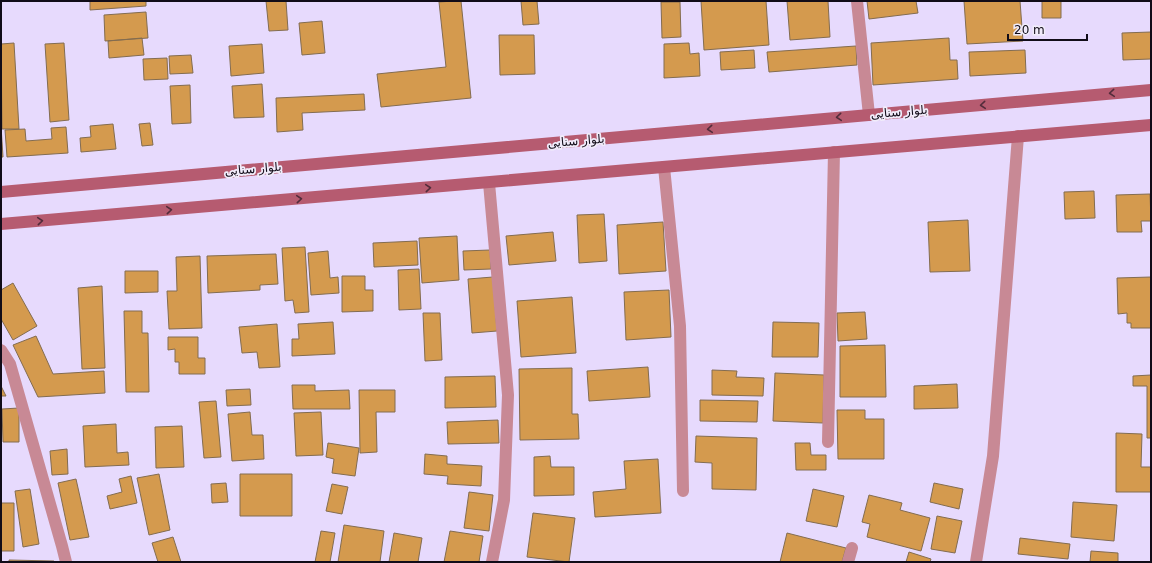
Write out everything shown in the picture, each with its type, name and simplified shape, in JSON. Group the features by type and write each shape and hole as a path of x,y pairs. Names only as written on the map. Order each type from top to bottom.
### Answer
{"main road":[{"name":"بلوار سنایی","path":"1,192 1151,90"},
{"path":"1,224 1151,125"}],"street":[{"path":"857,1 869,115"},
{"path":"976,562 993,456 1018,136"},
{"path":"828,442 834,152"},
{"path":"664,167 680,326 683,491"},
{"path":"488,183 508,395 504,500 492,562"},
{"path":"1,350 10,364 66,562"},
{"path":"848,562 852,548"}],"building":[{"path":"90,1 146,1 146,6 90,10"},
{"path":"266,1 286,1 288,30 269,31"},
{"path":"461,1 471,98 381,107 377,74 446,67 439,2"},
{"path":"521,1 537,1 539,24 523,25"},
{"path":"701,1 766,1 769,45 704,50"},
{"path":"787,1 828,1 830,37 790,40"},
{"path":"867,1 916,1 918,13 869,19"},
{"path":"964,1 1020,1 1023,41 967,44"},
{"path":"1042,1 1061,1 1061,18 1042,18"},
{"path":"661,2 680,2 681,37 662,38"},
{"path":"146,12 148,38 105,41 104,15"},
{"path":"322,21 325,53 302,55 299,23"},
{"path":"1151,32 1151,59 1123,60 1122,33"},
{"path":"499,35 534,35 535,74 500,75"},
{"path":"142,38 144,55 109,58 108,41"},
{"path":"949,38 950,60 957,60 958,79 873,85 871,43"},
{"path":"14,43 19,129 2,129 1,44"},
{"path":"64,43 69,120 50,122 45,44"},
{"path":"689,43 690,54 699,53 700,76 664,78 664,44"},
{"path":"262,44 264,73 231,76 229,46"},
{"path":"856,46 857,65 769,72 767,52"},
{"path":"754,50 755,68 721,70 720,52"},
{"path":"1025,50 1026,73 970,76 969,52"},
{"path":"191,55 193,73 170,74 169,56"},
{"path":"167,58 168,79 144,80 143,59"},
{"path":"262,84 264,117 234,118 232,86"},
{"path":"190,85 191,123 172,124 170,86"},
{"path":"364,94 365,110 302,113 303,130 277,132 276,98"},
{"path":"150,123 153,145 142,146 139,124"},
{"path":"113,124 116,149 81,152 80,138 91,137 90,126"},
{"path":"1,126 3,157 1,157"},
{"path":"66,127 68,153 7,157 5,130 25,129 26,141 52,139 51,128"},
{"path":"1094,191 1095,218 1065,219 1064,192"},
{"path":"1150,194 1151,221 1141,221 1142,232 1117,232 1116,195"},
{"path":"604,214 607,261 579,263 577,215"},
{"path":"968,220 970,271 930,272 928,222"},
{"path":"663,222 666,271 619,274 617,225"},
{"path":"553,232 556,261 509,265 506,236"},
{"path":"457,236 459,280 422,283 419,238"},
{"path":"417,241 418,265 374,267 373,243"},
{"path":"305,247 309,312 295,313 293,300 285,301 282,248"},
{"path":"490,250 491,269 464,270 463,251"},
{"path":"328,251 330,278 338,277 339,293 311,295 308,253"},
{"path":"276,254 278,284 260,285 260,290 208,293 207,256"},
{"path":"200,256 202,328 169,329 167,291 177,291 176,257"},
{"path":"419,269 421,309 399,310 398,270"},
{"path":"125,271 158,271 158,292 125,293"},
{"path":"342,276 365,276 365,290 373,290 373,311 342,312"},
{"path":"493,277 497,331 472,333 468,279"},
{"path":"1151,277 1151,328 1131,328 1131,323 1127,323 1127,313 1118,314 1117,278"},
{"path":"13,283 37,326 13,340 1,319 1,290"},
{"path":"102,286 105,368 82,369 78,288"},
{"path":"669,290 671,337 626,340 624,292"},
{"path":"572,297 576,353 521,357 517,301"},
{"path":"124,311 142,311 142,333 148,333 149,392 126,392"},
{"path":"865,312 867,339 838,341 837,313"},
{"path":"423,313 440,313 442,360 425,361"},
{"path":"333,322 335,354 292,356 292,339 299,339 298,324"},
{"path":"773,322 819,323 818,357 772,357"},
{"path":"277,324 280,367 259,368 257,352 242,353 239,327"},
{"path":"36,336 53,374 104,371 105,393 38,397 13,345"},
{"path":"168,337 198,337 198,358 205,358 205,374 179,374 179,362 175,362 175,349 168,350"},
{"path":"885,345 886,397 840,397 840,346"},
{"path":"648,367 650,397 589,401 587,371"},
{"path":"572,368 572,414 578,414 579,439 520,440 519,369"},
{"path":"712,370 737,371 736,377 764,378 763,396 712,395"},
{"path":"775,373 824,375 823,423 773,421"},
{"path":"1151,375 1151,438 1147,438 1147,386 1133,386 1133,376"},
{"path":"495,376 496,407 445,408 445,377"},
{"path":"957,384 958,408 914,409 914,386"},
{"path":"292,385 315,385 315,391 349,390 350,409 293,409"},
{"path":"1,386 6,396 1,396"},
{"path":"250,389 251,405 227,406 226,390"},
{"path":"359,390 395,390 395,412 376,412 377,452 360,453"},
{"path":"700,400 758,401 757,422 700,421"},
{"path":"216,401 221,457 204,458 199,402"},
{"path":"19,408 19,442 3,442 2,409"},
{"path":"837,410 865,410 865,419 884,419 884,459 838,459"},
{"path":"250,412 252,435 263,435 264,459 232,461 228,414"},
{"path":"321,412 323,455 296,456 294,413"},
{"path":"498,420 499,443 448,444 447,422"},
{"path":"116,424 117,453 128,452 129,465 85,467 83,426"},
{"path":"182,426 184,467 156,468 155,427"},
{"path":"1116,433 1142,434 1141,467 1151,467 1151,492 1116,492"},
{"path":"696,436 757,438 756,490 712,489 712,463 695,462"},
{"path":"328,443 359,448 355,476 332,473 334,459 326,457"},
{"path":"795,443 810,443 811,455 826,455 826,470 796,470"},
{"path":"67,449 68,474 52,475 50,451"},
{"path":"425,454 447,456 447,464 482,466 481,486 447,484 448,476 424,474"},
{"path":"550,456 551,467 574,467 574,495 534,496 534,457"},
{"path":"658,459 661,513 595,517 593,492 626,489 624,461"},
{"path":"159,474 170,530 149,535 137,478"},
{"path":"240,474 292,474 292,516 240,516"},
{"path":"131,476 137,503 110,509 107,496 122,492 119,479"},
{"path":"76,479 89,537 70,540 58,483"},
{"path":"226,483 228,502 212,503 211,484"},
{"path":"934,483 963,489 959,509 930,502"},
{"path":"332,484 348,487 342,514 326,511"},
{"path":"30,489 39,544 23,547 15,491"},
{"path":"813,489 844,496 837,527 806,521"},
{"path":"469,492 493,495 489,531 464,528"},
{"path":"869,495 902,503 900,510 930,518 921,551 867,537 870,524 862,522"},
{"path":"1073,502 1117,505 1114,541 1071,537"},
{"path":"1,503 14,503 14,551 1,551"},
{"path":"533,513 575,518 569,562 527,557"},
{"path":"937,516 962,521 955,553 931,549"},
{"path":"344,525 384,531 380,562 338,562"},
{"path":"321,531 335,533 330,562 315,562"},
{"path":"450,531 483,536 479,562 444,562"},
{"path":"394,533 422,538 418,562 389,562"},
{"path":"787,533 846,548 842,562 780,562"},
{"path":"173,537 181,562 158,562 152,543"},
{"path":"1020,538 1070,544 1068,559 1018,554"},
{"path":"1091,551 1118,553 1118,562 1090,562"},
{"path":"909,552 931,559 930,562 906,562"},
{"path":"9,560 54,561 54,562 9,562"}]}
